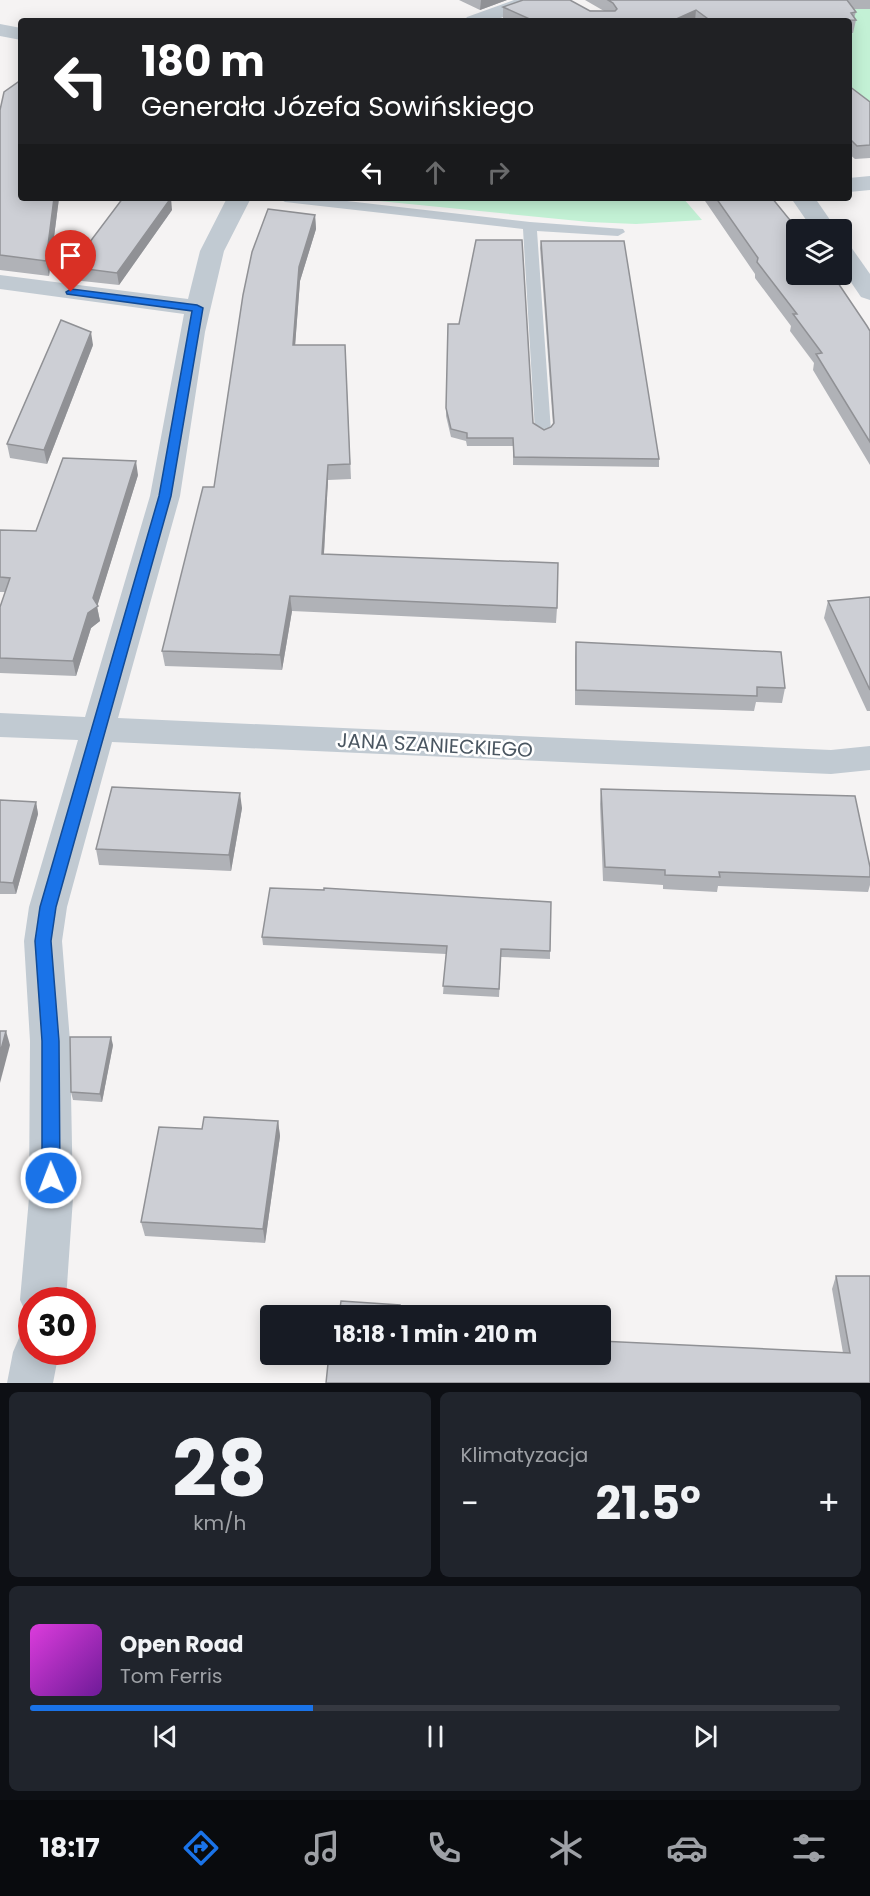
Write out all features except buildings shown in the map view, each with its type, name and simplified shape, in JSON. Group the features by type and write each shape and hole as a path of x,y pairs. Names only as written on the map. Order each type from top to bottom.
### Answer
{"street":[{"path":"482,18 532,0"},
{"path":"0,30 18,33"},
{"path":"852,185 870,183"},
{"path":"44,1287 51,1198 50,1041 43,941 48,907 165,496 197,308 212,251 237,201"},
{"path":"805,201 817,219"},
{"path":"852,266 870,291"},
{"path":"0,282 197,308"},
{"name":"JANA SZANIECKIEGO","path":"0,725 831,762 870,758"},
{"path":"30,1383 33,1365"}],"lane":[{"path":"311,201 530,226 618,232"},
{"path":"530,226 543,431"}],"green space":[{"path":"802,0 870,0 870,102 852,90 852,18 842,18"},
{"path":"379,201 686,201 702,220 636,224 589,222"}],"route":[{"path":"51,1178 50,1041 43,941 48,907 153,545 174,448 197,308 71,292"}]}
